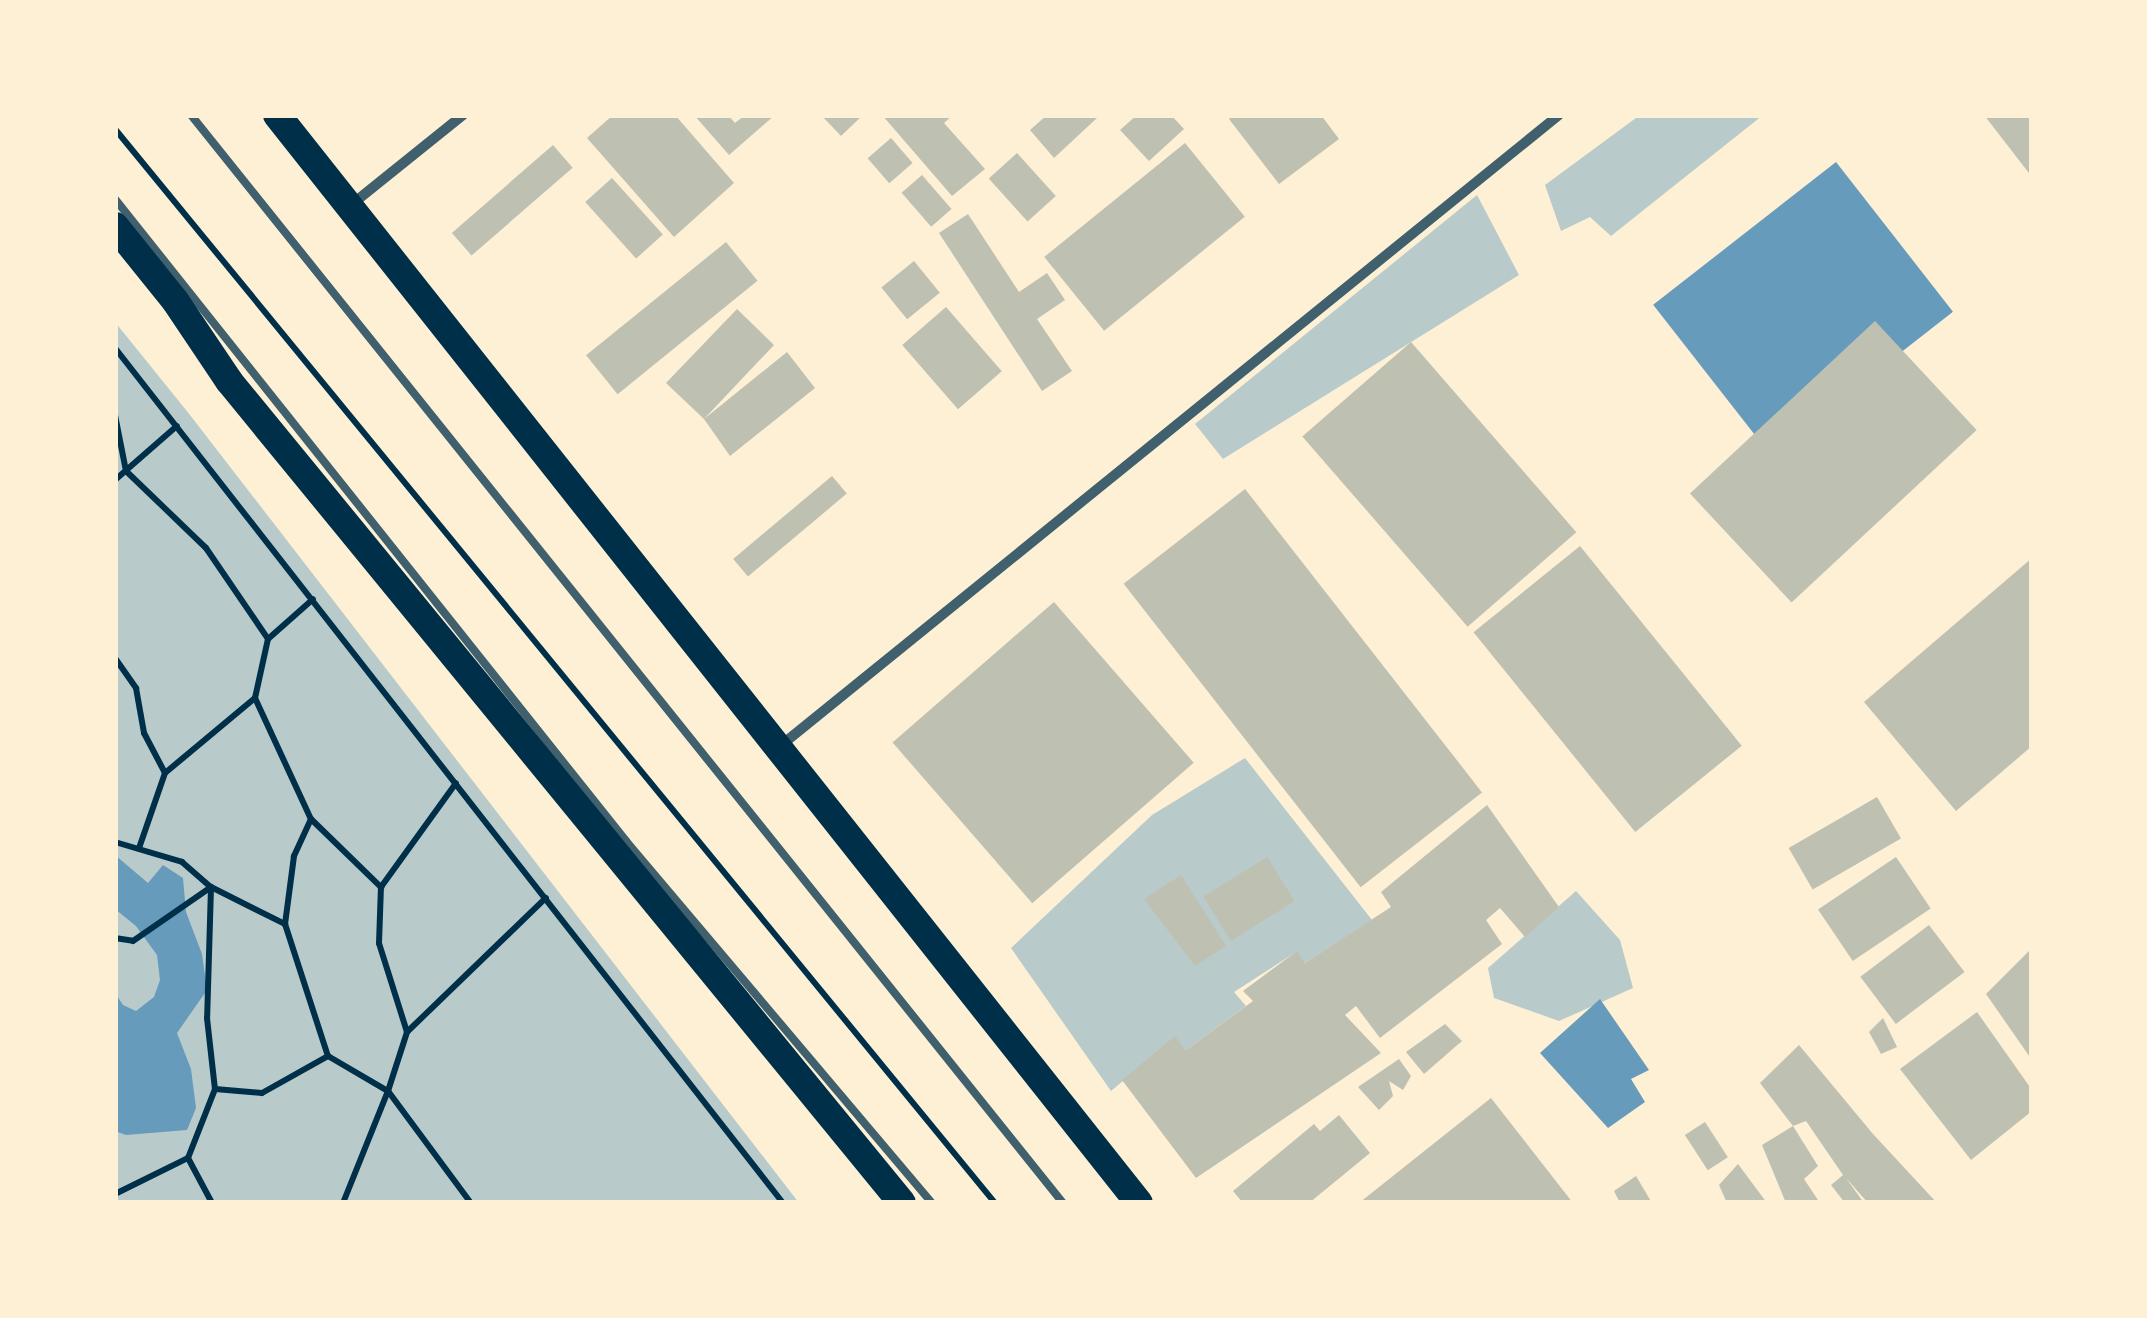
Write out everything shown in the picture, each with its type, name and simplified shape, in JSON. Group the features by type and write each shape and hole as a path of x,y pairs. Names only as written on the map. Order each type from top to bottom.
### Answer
{"highway":[{"path":"276,115 1139,1203"},
{"path":"115,226 176,302 229,381 902,1203"}],"street":[{"path":"349,206 463,115"},
{"path":"778,747 1559,115"}],"lane":[{"path":"191,115 1063,1203"},
{"path":"115,199 626,840 932,1203"}],"path":[{"path":"115,129 995,1203"},
{"path":"115,348 783,1203"},
{"path":"115,414 126,471 206,548 268,639"},
{"path":"115,480 177,426"},
{"path":"312,599 268,639 256,698 311,819 382,887"},
{"path":"115,658 136,688 144,733 165,773"},
{"path":"139,848 165,773 256,698"},
{"path":"406,1032 379,943 382,887 456,782"},
{"path":"311,819 294,856 285,924 328,1056 388,1091 471,1203"},
{"path":"115,842 182,862 211,888 285,924"},
{"path":"115,938 132,942 211,888"},
{"path":"115,1194 188,1158 216,1089 207,1018 211,888"},
{"path":"343,1203 388,1091 406,1032 546,898"},
{"path":"216,1089 262,1092 328,1056"},
{"path":"188,1158 212,1203"}],"shaded area":[{"path":"1640,115 1763,115 1611,236 1590,217 1561,231 1545,185"},
{"path":"1477,195 1519,275 1223,459 1195,424"},
{"path":"115,322 190,415 799,1203 115,1203"},
{"path":"1245,758 1372,920 1305,963 1296,952 1234,992 1246,1006 1186,1050 1175,1037 1111,1091 1011,948 1152,815"},
{"path":"1576,891 1620,940 1633,988 1559,1021 1494,998 1488,968"}],"water":[{"path":"1836,162 1953,312 1770,455 1653,305"},
{"path":"115,855 148,883 163,865 183,878 186,912 202,954 207,990 177,1033 191,1069 196,1108 187,1130 126,1135 115,1131 115,993 123,1005 136,1011 154,997 160,980 157,955 136,926 115,909"},
{"path":"1600,999 1649,1070 1631,1079 1645,1102 1608,1128 1540,1053"}],"building":[{"path":"613,115 675,115 734,183 674,237 587,138"},
{"path":"694,115 728,115 735,123 745,115 775,115 729,155"},
{"path":"821,115 863,115 841,136"},
{"path":"882,115 953,115 944,123 985,169 952,196"},
{"path":"1047,115 1097,118 1054,158 1030,130"},
{"path":"1137,115 1171,115 1184,129 1149,161 1120,130"},
{"path":"1234,115 1321,115 1339,139 1279,184 1229,119"},
{"path":"1984,115 2032,115 2032,177"},
{"path":"891,138 913,163 889,183 868,158"},
{"path":"1185,143 1245,217 1104,331 1044,257"},
{"path":"553,145 573,168 472,256 452,233"},
{"path":"1017,153 1056,196 1028,222 989,178"},
{"path":"922,175 952,209 931,227 902,193"},
{"path":"612,178 663,234 636,259 585,202"},
{"path":"968,214 1019,292 1047,273 1065,300 1037,319 1072,371 1042,391 939,233"},
{"path":"726,242 757,281 618,394 586,355"},
{"path":"914,261 940,293 907,319 881,287"},
{"path":"946,307 1002,371 958,409 902,345"},
{"path":"737,309 774,345 704,419 666,383"},
{"path":"1875,321 1977,430 1792,603 1690,494"},
{"path":"1411,342 1576,532 1468,627 1302,436"},
{"path":"787,352 815,388 730,456 704,419"},
{"path":"832,476 847,494 748,577 733,559"},
{"path":"1245,489 1482,792 1361,887 1124,584"},
{"path":"1580,546 1742,746 1635,832 1474,632"},
{"path":"2032,558 2032,746 1956,811 1864,702"},
{"path":"1054,602 1194,763 1032,903 892,742"},
{"path":"1877,797 1901,839 1813,890 1789,848"},
{"path":"1487,805 1559,907 1525,937 1500,908 1486,920 1502,944 1380,1038 1356,1006 1345,1015 1381,1053 1196,1178 1122,1080 1175,1036 1186,1050 1253,1001 1243,991 1297,951 1305,963 1391,907 1381,892"},
{"path":"1267,857 1295,901 1231,941 1203,897"},
{"path":"1896,857 1931,908 1853,961 1818,910"},
{"path":"1181,875 1226,946 1195,966 1144,899"},
{"path":"1929,925 1965,972 1896,1024 1860,977"},
{"path":"2032,948 2032,1060 1986,994"},
{"path":"1977,1012 2032,1090 2032,1111 1971,1160 1900,1069"},
{"path":"1883,1018 1897,1047 1881,1054 1869,1032"},
{"path":"1445,1024 1462,1041 1424,1074 1406,1052"},
{"path":"1799,1045 1937,1203 1868,1203 1846,1178 1864,1203 1845,1203 1831,1185 1843,1175 1806,1121 1793,1126 1760,1083"},
{"path":"1399,1059 1411,1076 1403,1090 1389,1081 1393,1096 1379,1110 1358,1087"},
{"path":"1491,1098 1573,1203 1359,1203"},
{"path":"1339,1115 1370,1153 1309,1203 1243,1203 1233,1191 1314,1124 1320,1131"},
{"path":"1705,1122 1728,1157 1708,1170 1685,1135"},
{"path":"1793,1126 1818,1166 1804,1179 1820,1203 1786,1203 1762,1145"},
{"path":"1738,1164 1767,1203 1727,1203 1719,1185"},
{"path":"1636,1176 1652,1203 1620,1203 1614,1191"}]}
